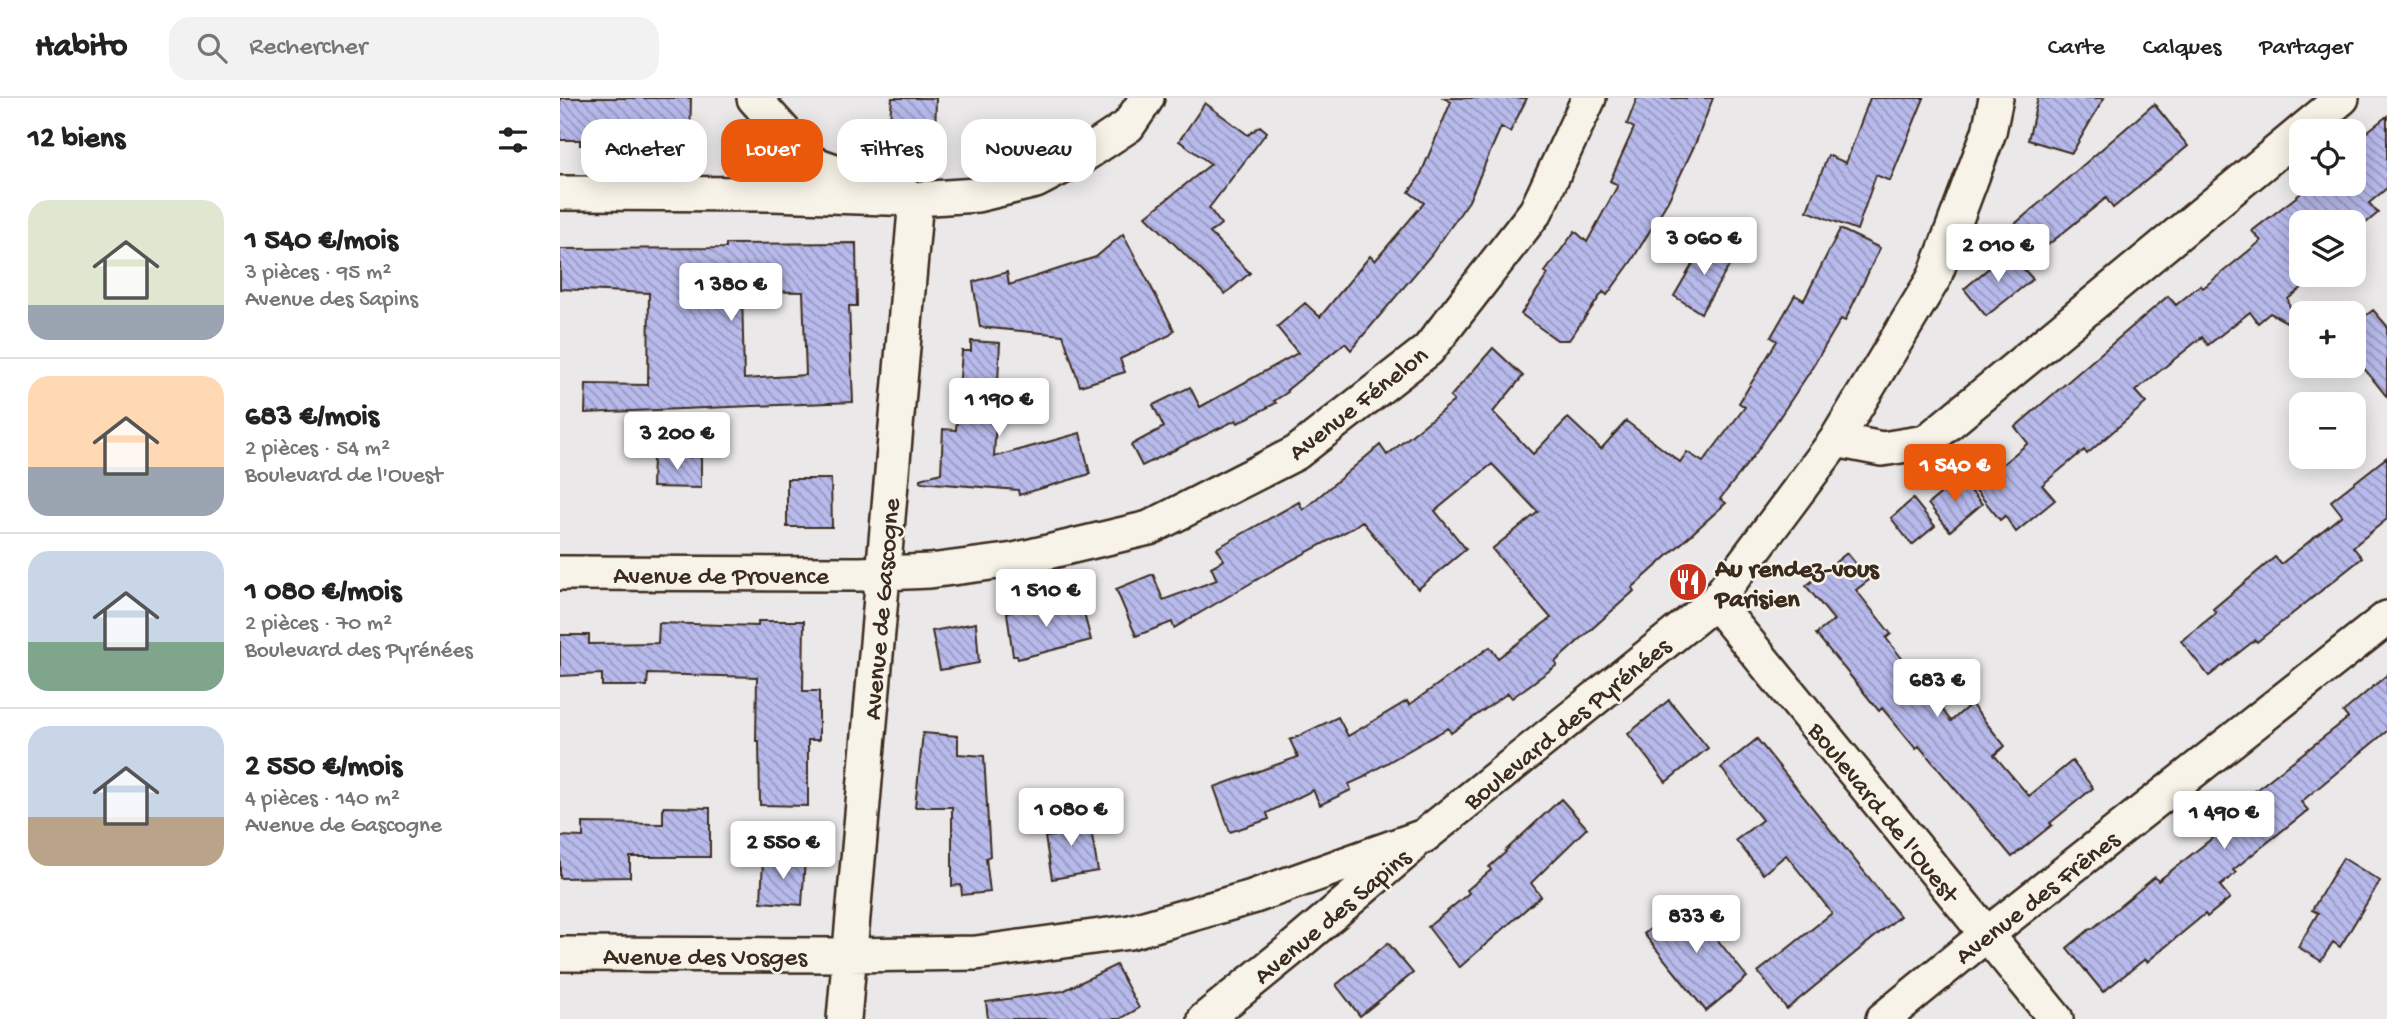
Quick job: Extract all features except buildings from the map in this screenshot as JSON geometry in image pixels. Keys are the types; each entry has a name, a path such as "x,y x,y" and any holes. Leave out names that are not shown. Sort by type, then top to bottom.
{"street":[{"path":"754,98 812,163 916,199"},
{"path":"560,194 772,194 916,199 977,195 1036,181 1078,159 1128,126 1147,98"},
{"name":"Avenue Fénelon","path":"883,574 1014,560 1149,528 1296,453 1428,350 1536,211 1589,98"},
{"name":"Boulevard des Pyrénées","path":"850,955 976,953 1130,932 1252,897 1424,836 1715,602 1836,440 1934,278 1989,132 1996,98"},
{"path":"2317,119 2342,98"},
{"path":"1836,440 1882,449 1926,442 2289,143"},
{"name":"Avenue de Gascogne","path":"844,1019 916,199"},
{"name":"Avenue de Provence","path":"560,573 883,574"},
{"name":"Boulevard de l'Ouest","path":"1715,602 2056,1019"},
{"name":"Avenue des Frênes","path":"1883,1019 2387,618"},
{"name":"Avenue des Sapins","path":"1205,1019 1289,952 1424,836"},
{"name":"Avenue des Vosges","path":"560,954 850,955"}],"place":[{"name":"Au rendez-vous Parisien","path":"1688,582"}]}
